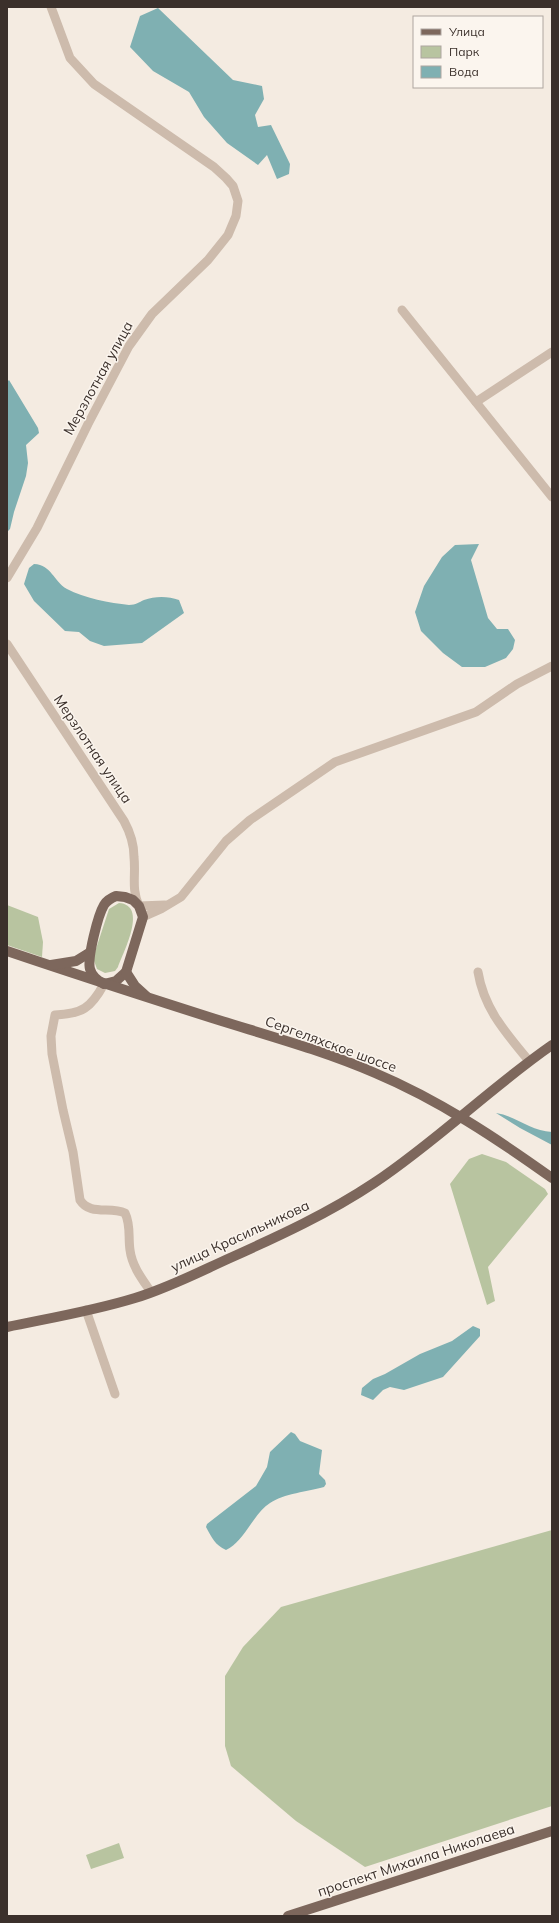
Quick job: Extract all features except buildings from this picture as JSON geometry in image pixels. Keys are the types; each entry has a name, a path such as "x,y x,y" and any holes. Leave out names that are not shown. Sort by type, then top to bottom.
{"main road":[{"path":"104,984 116,981 126,972 142,917 139,906 125,896"},
{"name":"Сергеляхское шоссе","path":"104,984 98,981 91,974 89,953 103,907 110,899 125,896"},
{"name":"Сергеляхское шоссе","path":"7,951 147,998 283,1040 374,1072 484,1130 552,1178"},
{"path":"49,966 76,961 89,953"},
{"path":"126,972 147,998"},
{"name":"улица Красильникова","path":"7,1327 112,1305 150,1292 271,1240 305,1223 374,1183 443,1133 460,1116 529,1061 552,1045"},
{"name":"проспект Михаила Николаева","path":"288,1916 552,1831"}],"street":[{"name":"Мерзлотная улица","path":"7,578 37,528 88,424 129,346 152,314 208,260 228,235 236,216 238,201 233,186 214,167 94,84 80,70 70,58 51,7"},
{"path":"402,310 552,496"},
{"path":"476,402 552,352"},
{"name":"Мерзлотная улица","path":"7,644 124,821 132,842 135,858 133,877"},
{"path":"142,917 181,897 226,841 250,820 335,762 476,712 517,684 552,666"},
{"path":"125,896 133,877"},
{"path":"133,877 134,895 139,906 168,905"},
{"path":"478,972 481,988 491,1013 529,1061"},
{"path":"104,984 98,996 88,1007 80,1012 55,1016 51,1036 52,1054 62,1110 73,1152 80,1200 84,1207 91,1210 118,1209 126,1213 129,1221 130,1251 136,1271 150,1292"},
{"path":"86,1310 115,1394"}],"green space":[{"path":"119,903 128,906 132,912 132,930 118,967 115,971 105,973 97,969 93,958 109,909"},
{"path":"7,905 38,917 43,942 42,957 7,945"},
{"path":"482,1154 506,1162 545,1189 548,1194 488,1267 495,1301 487,1305 450,1184 469,1159"},
{"path":"552,1530 552,1806 365,1867 296,1821 231,1766 225,1746 225,1676 243,1647 281,1607"},
{"path":"119,1843 124,1858 91,1869 86,1855"}],"water":[{"path":"158,8 233,80 262,86 264,99 255,115 258,127 271,125 290,164 289,174 277,179 267,155 258,165 227,143 204,117 189,92 153,71 130,47 140,16"},
{"path":"9,380 38,428 39,433 26,445 28,463 26,476 10,529 7,532 7,382"},
{"path":"479,544 471,560 488,618 497,629 508,629 515,640 513,649 506,658 485,667 462,667 443,653 421,631 415,612 424,586 442,557 455,545"},
{"path":"34,564 45,567 62,586 81,595 129,605 153,598 170,598 179,600 184,613 142,643 104,646 90,641 79,632 65,631 34,601 24,584 29,568"},
{"path":"496,1113 510,1117 537,1129 552,1132 552,1145 520,1128"},
{"path":"473,1326 480,1329 480,1336 443,1377 404,1390 390,1387 383,1390 373,1400 361,1395 362,1388 373,1379 385,1374 420,1354 452,1341"},
{"path":"291,1432 295,1434 300,1441 322,1450 319,1474 325,1480 326,1484 324,1487 289,1495 270,1503 258,1514 238,1541 226,1550 222,1548 212,1538 206,1527 207,1524 256,1486 267,1467 270,1452"}]}
